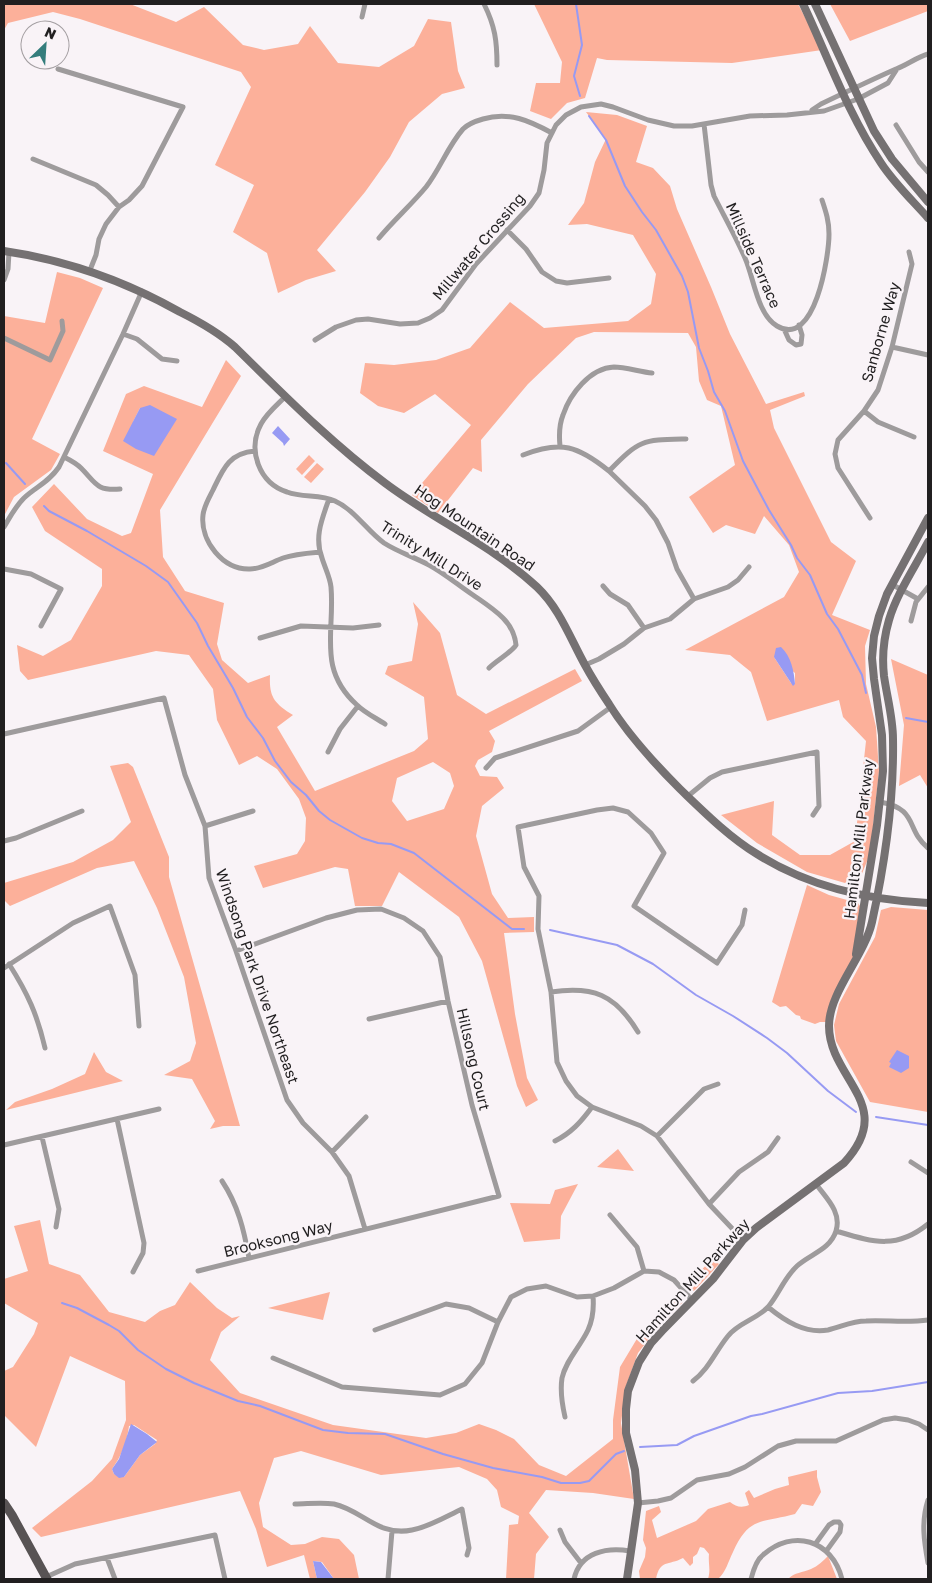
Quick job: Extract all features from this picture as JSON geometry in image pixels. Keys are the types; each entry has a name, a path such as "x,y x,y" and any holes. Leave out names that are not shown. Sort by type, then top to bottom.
{"main road":[{"path":"4,1503 47,1578"}],"street":[{"path":"362,17 366,4"},
{"path":"484,4 497,38 497,65"},
{"path":"803,4 848,103 871,147 882,165 928,218"},
{"path":"815,4 874,131 892,159 928,202"},
{"name":"Millwater Crossing","path":"811,111 821,104 882,74 928,54"},
{"name":"Millwater Crossing","path":"315,340 336,326 356,320 368,319 400,324 418,323 442,310 476,264 530,206 538,193 544,170 547,143 556,125 566,115 581,107 602,104 648,120 674,126 692,126 750,116 824,111 858,99 888,83 897,69"},
{"path":"61,70 183,107 142,186 129,200 118,207 106,224 99,239 96,255 90,270"},
{"path":"379,238 426,187 452,144 465,128 476,121 500,115 516,117 531,121 552,133"},
{"name":"Millside Terrace","path":"704,124 711,186 714,196 746,259 757,296 768,318 776,326 784,329 796,346 801,344 803,340 799,325"},
{"path":"896,125 919,162 928,172"},
{"path":"33,158 96,185 118,207"},
{"path":"784,329 794,329 803,323 812,310 821,286 827,261 828,216 822,200"},
{"path":"507,230 526,249 542,272 556,281 567,283 609,278"},
{"path":"4,280 8,270 7,251"},
{"name":"Hog Mountain Road","path":"7,251 90,270 142,291 221,335 235,346 347,453 386,484 516,569 551,602 564,622 585,665 611,707 666,775 724,830 756,854 779,867 827,887 877,898 928,903"},
{"name":"Sanborne Way","path":"870,518 838,468 836,454 838,440 864,411 878,390 892,347 912,264 909,252"},
{"path":"4,527 16,506 51,478 64,457 142,291"},
{"path":"4,338 50,360 63,331 62,321"},
{"path":"123,334 137,340 162,359 177,361"},
{"path":"892,347 928,355"},
{"path":"560,446 559,433 562,416 580,386 594,374 605,368 615,367 652,373"},
{"path":"286,396 262,422 256,438 255,451 244,452 238,455 231,460 222,472 205,507 203,516 204,531 208,541 220,557 228,563 250,569 270,564 283,558 320,552"},
{"path":"864,411 878,422 914,437"},
{"path":"609,471 634,446 647,441 686,439"},
{"path":"523,455 536,450 560,446 578,450 593,458 609,471 645,506 656,520 668,543 677,569 694,599"},
{"name":"Trinity Mill Drive","path":"255,451 259,468 280,490 300,496 323,497 347,508 375,536 386,544 438,570 504,619 510,627 516,644 514,649 502,656 489,668"},
{"path":"64,457 80,466 94,483 106,490 120,489"},
{"path":"329,499 319,528 320,552 331,585 331,661 335,674 345,691 358,706 385,724"},
{"name":"Hamilton Mill Parkway","path":"853,965 866,896 883,771 882,735 872,658 874,636 879,616 892,585 928,518"},
{"name":"Hamilton Mill Parkway","path":"627,1579 638,1503 635,1470 626,1432 626,1409 628,1391 639,1362 651,1343 713,1279 743,1240 764,1222 844,1163 853,1154 863,1133 863,1107 853,1084 835,1052 829,1028 832,1008 869,935 877,898 894,772 893,734 884,674 884,648 889,619 902,590 928,542"},
{"path":"585,665 624,644 644,628 670,619 694,599 728,587 738,580 749,567"},
{"path":"4,569 31,574 61,590 41,626"},
{"path":"892,585 918,599"},
{"path":"603,586 610,594 628,605 644,628"},
{"path":"911,621 912,611 918,599 928,587"},
{"path":"260,638 301,626 353,628 379,625"},
{"name":"Windsong Park Drive Northeast","path":"4,734 164,698 186,775 205,826 209,878 287,1100 302,1123 332,1152 349,1176 365,1229"},
{"path":"328,752 340,728 358,706"},
{"path":"486,768 495,758 578,731 611,707"},
{"path":"688,796 710,778 722,772 817,752 819,806 813,816"},
{"path":"880,802 900,808 928,848"},
{"path":"743,1240 709,1204 657,1136 641,1126 592,1107 577,1096 566,1081 557,1062 550,992 538,928 539,896 524,867 518,827 597,810 613,808 628,812 652,833 664,853 634,906 717,963 742,925 745,910"},
{"path":"4,841 16,838 82,811"},
{"path":"205,826 253,811"},
{"path":"4,968 72,923 110,906 135,975 140,1026"},
{"name":"Hillsong Court","path":"236,951 326,918 357,910 381,909 404,918 423,931 440,957 448,1001 478,1129 499,1196"},
{"path":"9,964 32,1003 45,1048"},
{"path":"550,992 582,989 600,994 617,1004 628,1015 638,1032"},
{"path":"369,1019 448,1001"},
{"path":"657,1136 704,1089 718,1084"},
{"path":"555,1141 566,1136 581,1122 592,1107"},
{"path":"4,1145 159,1109"},
{"path":"332,1152 366,1117"},
{"path":"117,1120 144,1243 143,1253 133,1272"},
{"path":"42,1137 59,1209 56,1227"},
{"path":"709,1204 739,1172 768,1152 778,1138"},
{"path":"911,1162 928,1173"},
{"path":"222,1181 237,1209 249,1258"},
{"path":"692,1381 704,1373 718,1349 730,1334 768,1308 787,1276 798,1265 829,1245 836,1231 837,1217 832,1206 816,1184"},
{"name":"Brooksong Way","path":"198,1271 499,1196"},
{"path":"610,1215 637,1247 644,1271"},
{"path":"836,1231 864,1240 893,1242 907,1238 928,1224"},
{"path":"273,1358 342,1387 440,1395 465,1384 482,1363 498,1322 511,1297 527,1289 546,1286 576,1297 593,1296 614,1288 644,1271 659,1272 674,1280 692,1300"},
{"path":"564,1417 562,1379 569,1361 588,1331 593,1314 593,1296"},
{"path":"375,1330 446,1304 469,1308 498,1322"},
{"path":"768,1308 795,1326 810,1330 826,1330 862,1321 916,1322 928,1320"},
{"path":"638,1503 658,1502 671,1498 696,1480 729,1474 745,1467 778,1446 796,1441 836,1441 883,1420 895,1418 908,1420 928,1430"},
{"path":"928,1500 923,1520 928,1563"},
{"path":"295,1504 334,1504 377,1526 392,1531 412,1530 433,1523 462,1509 470,1548 467,1555"},
{"path":"816,1544 829,1525 839,1522 841,1525 840,1532 827,1550"},
{"path":"560,1530 565,1542 581,1563"},
{"path":"388,1579 392,1531"},
{"path":"47,1578 76,1564 215,1535 225,1579"},
{"path":"751,1579 762,1555 778,1545 797,1540 816,1544 827,1550 842,1579"},
{"path":"574,1579 581,1563 601,1551 615,1548 630,1551"},
{"path":"107,1558 115,1579"}],"shaded area":[{"path":"4,4 130,4 176,22 204,7 243,45 264,50 298,44 310,26 338,63 379,67 414,46 428,19 451,22 458,71 465,88 442,94 409,122 390,157 365,192 317,250 336,271 306,280 278,293 267,253 233,232 254,185 215,165 251,87 241,72 80,19 53,12 8,23 4,30"},
{"path":"534,4 798,4 822,50 732,63 607,60 597,58 585,98 567,103 551,119 530,111 536,83 560,83 562,62"},
{"path":"830,4 928,4 928,11 850,41"},
{"path":"586,112 617,115 647,126 636,162 653,168 670,186 677,209 730,334 766,404 804,392 805,396 770,410 774,428 831,542 856,561 832,615 870,630 865,646 866,684 876,727 879,771 870,854 861,876 845,883 807,872 757,843 721,815 774,801 772,835 800,855 830,855 855,841 866,741 843,717 839,700 767,721 751,672 730,655 685,650 784,597 799,572 789,545 764,516 755,534 726,525 713,533 689,497 735,465 721,406 707,400 699,381 696,347 688,333 594,332 576,338 528,384 481,440 482,472 473,468 438,513 412,495 471,425 435,394 404,413 378,406 360,393 365,363 394,365 436,360 470,348 510,302 544,328 628,321 651,304 656,274 633,235 587,224 568,225 584,203 595,162 606,139","holes":["774,657 795,673 795,684 791,683"]},
{"path":"57,272 80,278 103,288 32,439 60,454 51,470 14,497 4,516 4,316 45,323"},
{"path":"226,360 241,376 160,510 163,557 185,591 224,603 217,644 222,660 248,683 270,675 270,689 274,699 281,707 293,715 277,727 315,791 414,751 428,739 424,697 385,674 388,666 412,661 418,624 413,602 440,633 457,695 486,714 575,669 582,681 489,731 495,741 492,752 478,760 475,766 480,776 497,777 504,788 482,806 476,836 492,894 508,918 534,917 534,932 504,933 515,1014 527,1078 538,1100 526,1107 517,1086 482,961 459,917 399,872 382,906 355,906 348,869 335,867 263,888 254,866 297,854 305,841 306,818 299,799 277,769 257,756 239,765 217,720 213,689 189,655 156,651 28,680 20,671 17,645 43,656 71,640 102,586 102,569 45,531 32,507 54,484 87,519 122,536 131,533 153,474 103,451 126,394 144,386 202,407","holes":["140,408 154,456 133,422","433,762 450,773 454,786 444,809 407,821 392,801 397,778"]},
{"path":"309,455 315,461 302,475 296,469"},
{"path":"317,463 324,469 311,483 304,477"},
{"path":"891,659 928,675 928,788 920,775 899,786 904,725"},
{"path":"128,763 133,767 169,857 169,877 240,1126 223,1126 210,1129 215,1121 192,1079 164,1075 190,1061 196,1043 184,977 157,908 134,861 97,868 10,906 4,900 4,883 73,862 113,840 131,822 110,766"},
{"path":"807,885 829,895 858,903 862,909 856,950 826,1022 815,1024 801,1019 800,1016 796,1015 786,1006 780,1007 772,1002"},
{"path":"891,907 928,910 928,1112 870,1102 836,1041 834,1025 839,1004 875,937 881,910"},
{"path":"94,1052 106,1072 123,1081 6,1110 15,1102 52,1089 85,1074"},
{"path":"618,1149 634,1171 597,1167"},
{"path":"578,1184 561,1216 560,1239 524,1242 510,1203 550,1204 555,1190"},
{"path":"40,1220 49,1264 80,1275 109,1312 145,1322 160,1311 175,1305 190,1282 217,1308 232,1318 240,1316 221,1332 210,1360 240,1393 333,1425 426,1438 456,1433 479,1424 514,1439 539,1465 566,1476 613,1439 613,1420 620,1367 638,1337 679,1296 683,1302 655,1331 638,1353 626,1386 621,1423 634,1499 593,1493 546,1490 529,1513 549,1537 536,1554 534,1579 506,1579 509,1525 518,1524 519,1516 501,1507 497,1490 487,1479 459,1467 381,1475 301,1451 274,1458 259,1503 263,1527 291,1545 305,1544 322,1537 339,1539 354,1555 359,1579 334,1579 322,1562 313,1561 317,1579 310,1579 304,1555 267,1567 256,1529 240,1491 41,1537 32,1528 92,1481 112,1459 126,1420 125,1381 70,1356 36,1447 4,1415 4,1371 13,1367 34,1334 38,1323 4,1303 4,1279 28,1271 14,1226","holes":["134,1425 157,1440 155,1444 140,1455 124,1477 114,1474 112,1469 123,1449 129,1426"]},
{"path":"712,1259 719,1264 695,1290 693,1291 686,1286"},
{"path":"330,1292 323,1320 268,1308"},
{"path":"817,1470 821,1492 813,1506 802,1504 795,1514 765,1520 751,1527 739,1540 725,1570 718,1579 708,1579 709,1554 704,1548 700,1547 697,1554 693,1557 693,1563 690,1566 683,1558 662,1566 656,1579 640,1579 639,1571 645,1557 646,1548 643,1540 646,1511 659,1506 661,1512 652,1520 657,1538 696,1521 708,1509 730,1502 739,1506 749,1505 745,1493 749,1490 754,1498 789,1485 788,1477"},
{"path":"828,1556 837,1579 788,1579 814,1568"}],"water":[{"path":"150,405 177,419 154,456 136,449 123,441 140,408"},
{"path":"278,426 290,439 284,446 272,433"},
{"path":"781,647 791,664 795,684 793,686 774,657 776,648"},
{"path":"897,1050 909,1056 909,1068 901,1073 889,1067 891,1063 889,1062"},
{"path":"131,1424 157,1442 140,1455 124,1477 119,1478 112,1469 119,1459"},
{"path":"313,1561 321,1562 334,1579 317,1579"}],"waterway":[{"path":"576,4 582,45 574,76 580,96"},
{"path":"589,116 606,140 625,186 656,230 682,276 688,292 699,348 714,392 725,411 743,461 797,558 810,575 827,614 838,629 862,675 866,693"},
{"path":"6,463 25,484"},
{"path":"44,506 49,511 146,566 168,582 197,623 247,717 263,738 275,761 291,782 306,795 319,811 330,820 362,838 378,843 391,844 414,853 512,929 524,929"},
{"path":"906,718 928,722"},
{"path":"550,930 617,945 653,964 696,995 767,1038 787,1053 828,1091 856,1112"},
{"path":"876,1117 928,1125"},
{"path":"62,1303 77,1308 119,1331 138,1350 166,1369 194,1383 238,1401 260,1406 323,1430 385,1434 443,1454 493,1468 542,1477 561,1483 589,1481 616,1454 624,1451"},
{"path":"640,1447 677,1445 694,1436 751,1416 838,1393 872,1391 928,1382"}]}
